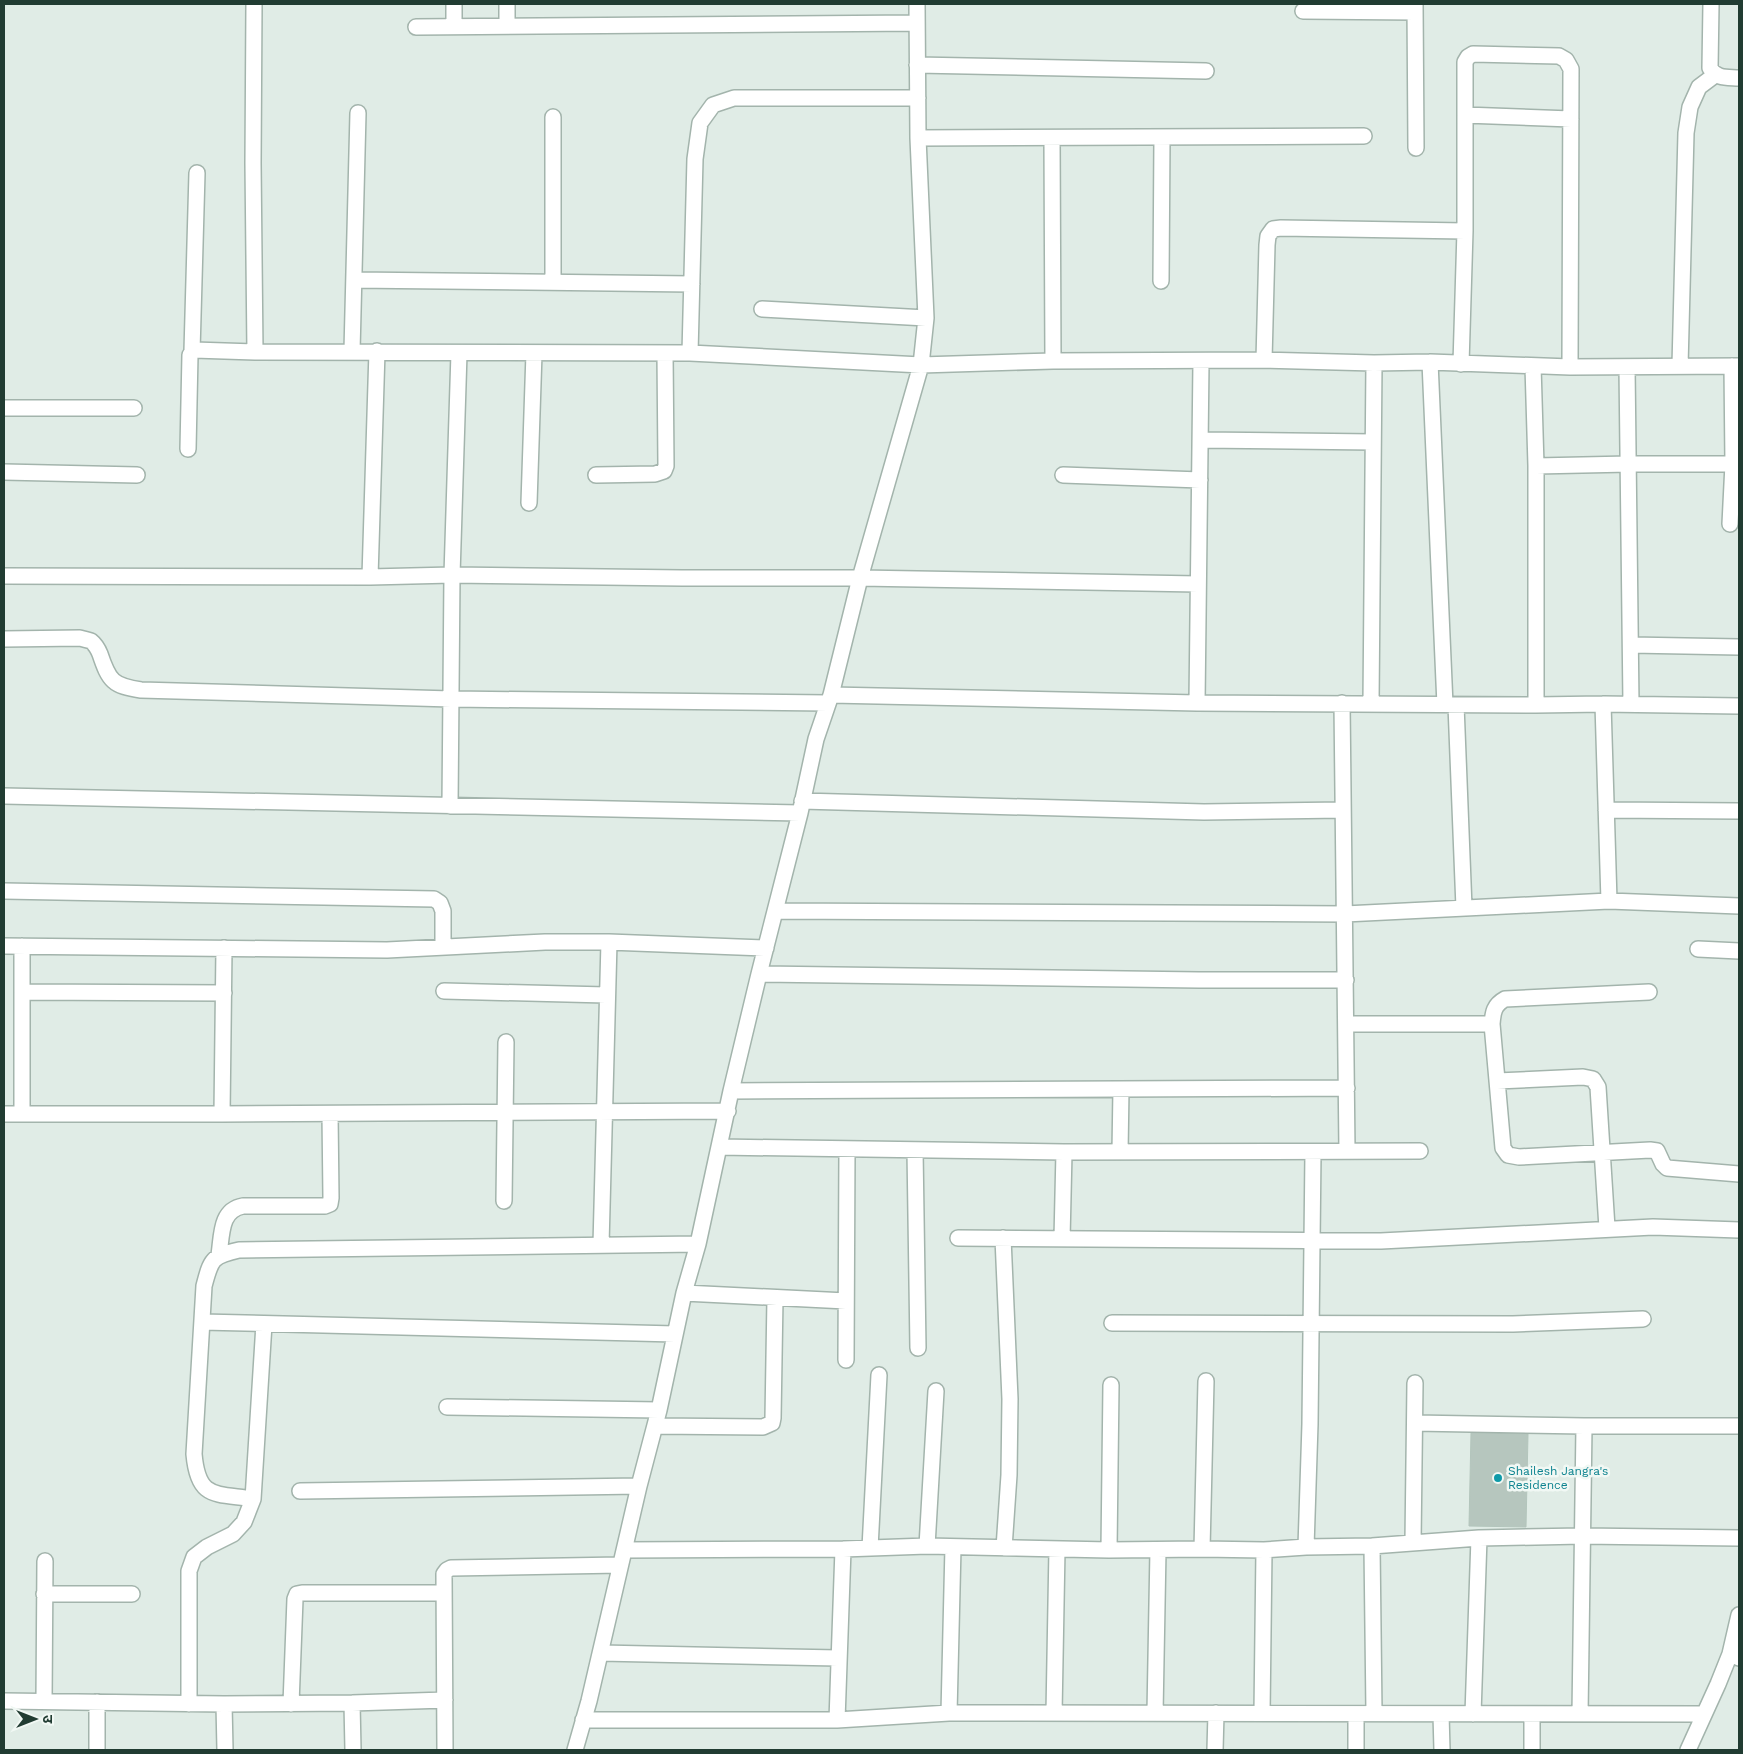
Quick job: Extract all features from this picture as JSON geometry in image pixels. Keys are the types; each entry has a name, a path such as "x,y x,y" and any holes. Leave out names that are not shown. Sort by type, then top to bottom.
{"street":[{"path":"254,4 253,163 256,352"},
{"path":"454,4 454,27"},
{"path":"507,4 507,26"},
{"path":"575,1750 625,1550 638,1486 659,1410 731,1091 816,739 829,699 860,578 921,365 926,318 918,138 917,4"},
{"path":"1710,4 1710,68 1715,75 1739,78"},
{"path":"1303,11 1415,8 1416,148"},
{"path":"416,27 917,23"},
{"path":"1461,364 1466,231 1466,62 1468,57 1473,54 1559,56 1566,60 1571,70 1570,367"},
{"path":"917,65 1206,71"},
{"path":"1680,366 1686,133 1690,107 1698,87 1715,75"},
{"path":"690,353 695,159 700,124 713,106 734,98 918,98"},
{"path":"352,351 358,113"},
{"path":"1466,115 1571,119"},
{"path":"553,117 553,282"},
{"path":"918,138 1364,136"},
{"path":"1052,138 1053,361"},
{"path":"1161,281 1162,138"},
{"path":"188,449 197,174"},
{"path":"1264,360 1267,245 1268,236 1273,230 1281,228 1466,231"},
{"path":"354,280 692,284"},
{"path":"762,309 926,318"},
{"path":"192,351 690,353 921,365 1053,361 1201,362 1264,360 1374,363 1430,362 1570,367 1736,366 1736,464 1730,524"},
{"path":"370,577 377,351"},
{"path":"450,806 452,575 459,353"},
{"path":"529,503 534,353"},
{"path":"596,476 664,472 666,466 665,353"},
{"path":"1197,703 1201,362"},
{"path":"1430,362 1464,908"},
{"path":"1371,704 1374,363"},
{"path":"1533,366 1536,466 1536,705"},
{"path":"1628,367 1630,704"},
{"path":"4,408 134,408"},
{"path":"1200,440 1372,442"},
{"path":"1536,466 1736,464"},
{"path":"4,472 137,475"},
{"path":"1063,475 1200,480"},
{"path":"4,576 370,577 452,575 860,578 1198,584"},
{"path":"4,639 80,638 91,641 98,648 106,672 113,681 125,688 141,690 450,699 829,699 1739,706"},
{"path":"1631,644 1739,647"},
{"path":"1342,703 1347,1151"},
{"path":"1603,704 1609,901"},
{"path":"4,796 450,806 801,807 1204,812 1343,810"},
{"path":"1606,810 1739,811"},
{"path":"4,890 434,899 440,903 443,910 443,947"},
{"path":"775,911 1345,914 1609,901 1739,906"},
{"path":"4,946 387,950 545,942 609,942 766,948"},
{"path":"601,1245 606,995 609,942"},
{"path":"22,946 22,1114"},
{"path":"222,1114 224,948"},
{"path":"1698,949 1739,951"},
{"path":"759,974 1199,980 1346,980"},
{"path":"444,991 606,995"},
{"path":"22,992 224,993"},
{"path":"1649,992 1505,999 1498,1002 1493,1010 1492,1024 1503,1148 1508,1155 1519,1158 1650,1150 1657,1151 1663,1164 1668,1168 1739,1174"},
{"path":"1346,1024 1492,1024"},
{"path":"504,1201 506,1042"},
{"path":"1497,1081 1583,1077 1593,1079 1598,1087 1607,1228"},
{"path":"731,1091 1347,1088"},
{"path":"1120,1152 1121,1090"},
{"path":"4,1114 728,1111"},
{"path":"253,1499 208,1491 200,1483 196,1472 194,1454 204,1286 210,1265 219,1255 224,1223 229,1212 235,1207 325,1206 330,1204 330,1114"},
{"path":"719,1147 1064,1152 1420,1151"},
{"path":"846,1360 847,1149"},
{"path":"915,1150 918,1348"},
{"path":"1062,1239 1064,1152"},
{"path":"1306,1547 1310,1424 1313,1152"},
{"path":"958,1238 1381,1241 1607,1228 1654,1227 1739,1230"},
{"path":"1004,1238 1010,1399 1009,1475 1004,1548"},
{"path":"219,1255 239,1250 698,1244"},
{"path":"684,1293 846,1302"},
{"path":"655,1426 763,1427 772,1423 775,1298"},
{"path":"1112,1323 1513,1324 1643,1320"},
{"path":"202,1322 675,1334"},
{"path":"189,1704 190,1571 194,1557 206,1547 232,1534 244,1522 253,1499 264,1324"},
{"path":"870,1548 879,1375"},
{"path":"1202,1549 1206,1381"},
{"path":"1413,1542 1415,1383"},
{"path":"1109,1550 1111,1385"},
{"path":"927,1546 936,1391"},
{"path":"447,1407 659,1410"},
{"path":"1415,1423 1739,1426"},
{"path":"1580,1714 1584,1426"},
{"path":"300,1490 638,1486"},
{"path":"625,1550 843,1549 927,1546 1109,1550 1264,1550 1372,1546 1479,1538 1582,1536 1739,1538"},
{"path":"1473,1714 1479,1538"},
{"path":"1372,1546 1374,1713"},
{"path":"949,1713 953,1548"},
{"path":"837,1720 843,1549"},
{"path":"1054,1713 1057,1549"},
{"path":"1154,1713 1158,1550"},
{"path":"1262,1713 1264,1550"},
{"path":"44,1701 45,1560"},
{"path":"445,1750 444,1574 447,1570 450,1568 620,1565"},
{"path":"291,1704 295,1599 297,1594 302,1592 444,1593"},
{"path":"44,1594 132,1594"},
{"path":"1688,1750 1704,1714 1735,1656 1739,1615"},
{"path":"600,1653 838,1658"},
{"path":"4,1701 352,1704 445,1700"},
{"path":"97,1702 97,1750"},
{"path":"224,1704 224,1750"},
{"path":"352,1704 353,1750"},
{"path":"583,1720 837,1720 949,1713 1704,1714"},
{"path":"1215,1750 1216,1713"},
{"path":"1356,1714 1356,1750"},
{"path":"1441,1714 1442,1750"},
{"path":"1532,1714 1532,1750"}],"building":[{"name":"Shailesh Jangra's Residence","path":"1471,1433 1528,1434 1526,1527 1469,1526"}],"place":[{"name":"Shailesh Jangra's Residence","path":"1498,1478"}]}
